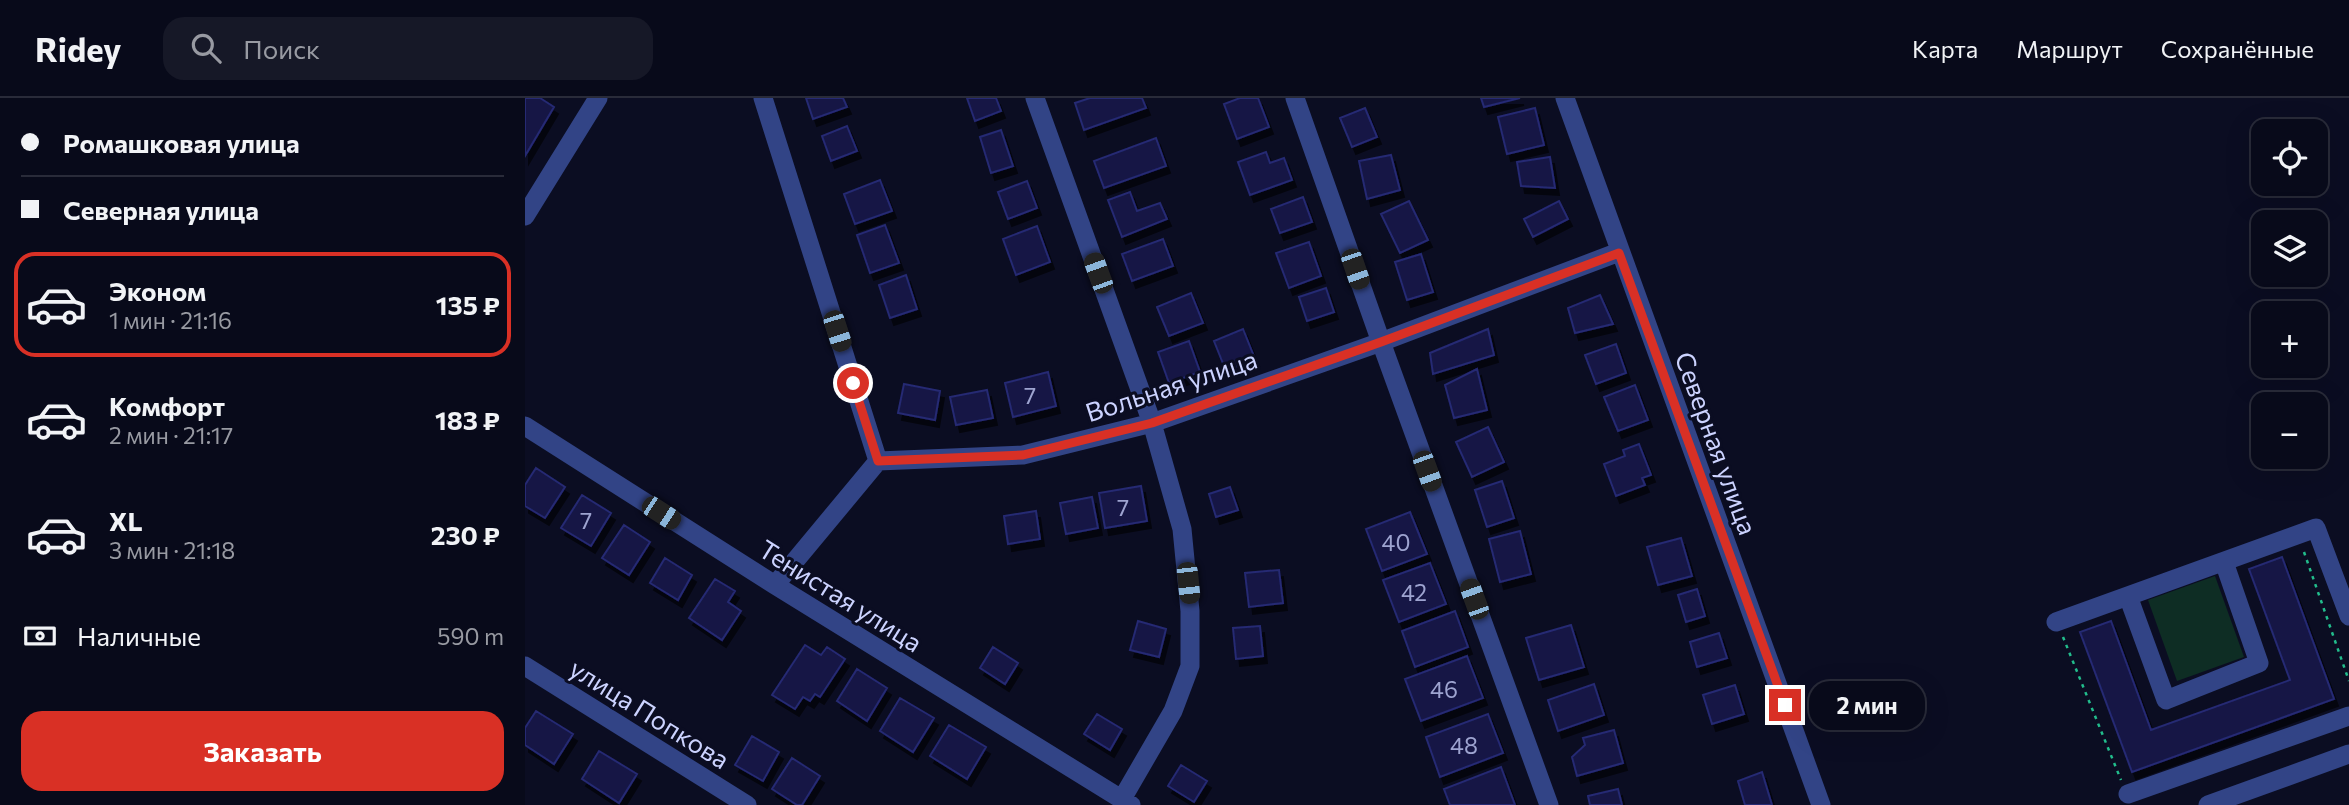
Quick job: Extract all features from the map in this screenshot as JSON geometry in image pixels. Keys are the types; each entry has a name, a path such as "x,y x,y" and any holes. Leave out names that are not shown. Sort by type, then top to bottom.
{"street":[{"path":"525,216 598,98"},
{"path":"763,98 878,461 775,585"},
{"path":"1035,98 1152,423 1182,528 1190,611 1190,666 1173,712 1126,802"},
{"path":"1295,98 1549,805"},
{"name":"Северная улица","path":"1565,98 1821,805"},
{"name":"Вольная улица","path":"878,461 1023,455 1152,423 1381,342 1619,253"},
{"name":"Тенистая улица","path":"525,426 775,585 1126,802"},
{"path":"2056,622 2316,528 2349,616"},
{"path":"2128,596 2166,700 2259,663 2224,562"},
{"name":"улица Попкова","path":"525,666 747,805"},
{"path":"2127,794 2349,716"},
{"path":"2208,805 2349,754"}],"green space":[{"path":"2215,576 2244,657 2177,681 2148,600"}],"building":[{"path":"525,98 540,98 554,107 525,156"},
{"path":"806,98 843,98 847,107 813,119"},
{"path":"967,98 996,98 1001,111 975,121"},
{"path":"1090,98 1142,98 1146,108 1084,130 1075,103"},
{"path":"1240,98 1258,98 1269,127 1237,139 1224,104"},
{"path":"1481,98 1520,98 1484,107"},
{"path":"1365,108 1377,137 1352,147 1340,118"},
{"path":"1535,108 1544,145 1507,154 1498,117"},
{"path":"847,126 857,151 831,161 822,136"},
{"path":"1001,130 1013,166 991,173 980,137"},
{"path":"1156,138 1166,166 1104,188 1094,161"},
{"path":"1266,152 1270,163 1284,158 1292,180 1250,195 1238,162"},
{"path":"1391,155 1400,190 1367,199 1359,161"},
{"path":"1550,157 1555,188 1521,186 1517,162"},
{"path":"880,180 892,211 855,224 844,194"},
{"path":"1027,181 1037,208 1008,219 998,192"},
{"path":"1130,192 1137,211 1160,203 1167,219 1122,237 1108,200"},
{"path":"1303,197 1312,222 1280,233 1271,209"},
{"path":"1409,201 1428,240 1400,253 1381,214"},
{"path":"1559,201 1568,219 1533,237 1524,219"},
{"path":"885,225 899,263 870,273 857,235"},
{"path":"1037,226 1050,262 1016,275 1003,239"},
{"path":"1163,239 1173,266 1132,281 1122,254"},
{"path":"1309,242 1321,276 1289,288 1276,253"},
{"path":"1421,254 1433,292 1407,300 1395,262"},
{"path":"906,275 917,309 890,318 879,285"},
{"path":"1326,288 1334,312 1307,321 1299,297"},
{"path":"1191,293 1203,323 1169,336 1157,307"},
{"path":"1600,295 1613,324 1575,333 1568,308"},
{"path":"1243,329 1255,359 1226,371 1214,341"},
{"path":"1488,329 1494,355 1433,374 1430,353"},
{"path":"1189,341 1200,372 1169,383 1158,352"},
{"path":"1616,344 1626,373 1596,384 1585,355"},
{"path":"1477,369 1487,410 1454,418 1445,385"},
{"path":"1048,372 1056,406 1013,417 1005,383"},
{"path":"904,384 940,391 935,420 898,413"},
{"path":"1635,385 1648,420 1618,431 1604,397"},
{"path":"987,390 993,418 956,425 950,397"},
{"path":"1488,427 1504,462 1472,477 1456,442"},
{"path":"1639,444 1651,475 1642,478 1645,485 1616,496 1604,464 1625,456 1623,450"},
{"path":"536,468 565,487 545,518 525,506 525,485"},
{"path":"1502,481 1514,518 1487,527 1475,490"},
{"path":"1141,486 1147,521 1105,528 1099,493"},
{"path":"1230,487 1238,510 1216,517 1209,494"},
{"path":"582,495 611,513 591,546 561,528"},
{"path":"1092,497 1098,528 1066,534 1060,503"},
{"path":"1036,511 1040,539 1008,544 1004,516"},
{"path":"1410,512 1427,554 1382,571 1366,529"},
{"path":"624,525 650,542 629,575 602,558"},
{"path":"1520,531 1531,574 1500,582 1489,539"},
{"path":"1681,538 1692,576 1658,585 1647,547"},
{"path":"2282,557 2334,699 2132,772 2080,632 2111,621 2151,730 2290,680 2249,569"},
{"path":"665,558 692,575 678,600 650,583"},
{"path":"1430,563 1446,604 1399,622 1383,580"},
{"path":"1279,570 1283,603 1249,607 1245,573"},
{"path":"715,579 735,591 728,602 741,611 722,640 689,618"},
{"path":"1697,589 1705,616 1686,622 1678,595"},
{"path":"1455,611 1468,647 1415,667 1402,631"},
{"path":"1138,621 1166,629 1159,657 1130,650"},
{"path":"1571,625 1584,667 1539,680 1526,638"},
{"path":"1260,626 1263,656 1236,659 1233,628"},
{"path":"1719,633 1727,658 1697,667 1690,642"},
{"path":"805,645 821,655 827,647 845,659 820,697 815,694 810,701 803,697 795,709 772,695"},
{"path":"993,647 1018,663 1005,684 980,668"},
{"path":"1467,656 1483,698 1421,721 1405,679"},
{"path":"857,669 887,688 867,721 837,701"},
{"path":"1594,684 1604,715 1558,731 1548,700"},
{"path":"1735,685 1744,714 1712,724 1703,695"},
{"path":"900,698 934,718 913,752 880,731"},
{"path":"536,711 573,734 554,764 525,745 525,728"},
{"path":"1097,714 1122,729 1110,750 1084,734"},
{"path":"1488,714 1503,753 1440,777 1426,737"},
{"path":"949,725 986,747 967,779 930,756"},
{"path":"1614,730 1623,763 1577,776 1572,757 1585,745 1583,738"},
{"path":"752,736 779,752 763,781 735,765"},
{"path":"599,751 637,774 619,803 582,779"},
{"path":"792,758 820,776 802,805 797,805 772,789"},
{"path":"1181,765 1207,781 1194,802 1168,786"},
{"path":"1501,767 1515,805 1450,805 1444,789"},
{"path":"1762,772 1772,805 1745,805 1738,781"},
{"path":"1618,789 1622,805 1590,805 1588,796"}],"route":[{"path":"853,383 878,461 1023,455 1152,423 1381,342 1619,253 1785,705"}]}
